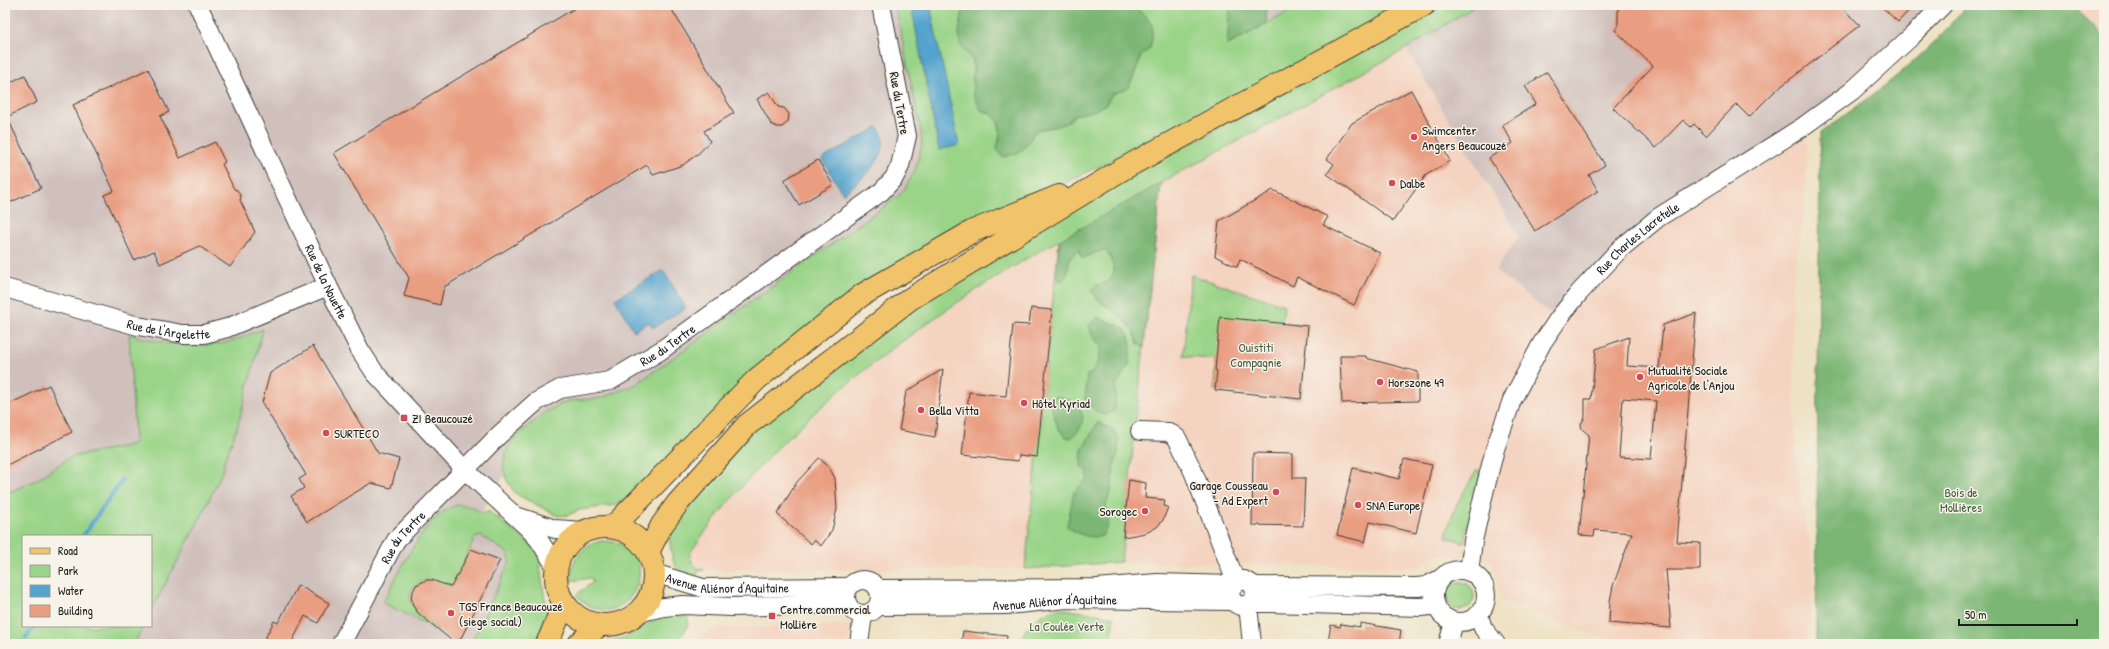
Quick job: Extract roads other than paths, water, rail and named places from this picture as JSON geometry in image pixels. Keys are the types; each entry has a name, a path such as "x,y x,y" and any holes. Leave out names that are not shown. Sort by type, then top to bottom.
{"main road":[{"path":"648,552 662,525 677,504 747,425 910,299 1121,170 1424,5"},
{"path":"613,527 729,405 757,379 862,295 973,231 1121,170"},
{"path":"598,527 613,527 633,535 648,552 654,573 650,595 637,613 619,623 599,625 579,618 564,604 557,589 556,567 564,548 574,537 598,527"},
{"path":"547,644 564,604"},
{"path":"579,644 599,625"}],"street":[{"name":"Rue de la Nouette","path":"198,5 328,286 360,350 375,373 465,470 516,516 539,540 556,567"},
{"name":"Rue du Tertre","path":"341,644 396,540 499,435 536,402 560,389 610,381 640,364 881,192 889,184 904,156 907,131 881,5"},
{"name":"Rue Charles Lacretelle","path":"1469,572 1472,540 1495,449 1512,400 1542,343 1559,318 1579,293 1620,250 1659,217 1801,128 1852,91 1912,36 1943,5"},
{"name":"Rue de l'Argelette","path":"5,288 138,326 182,334 204,334 227,328 328,286"},
{"path":"1140,431 1169,432 1177,438 1242,594 1249,643"},
{"name":"Rue de la Nouette","path":"516,516 555,529 583,532"},
{"path":"1205,584 1220,568 1223,550"},
{"name":"Avenue Aliénor d'Aquitaine","path":"637,613 664,607 683,606 732,607 837,604 1007,605 1067,599 1417,587 1426,586 1454,571 1469,572"},
{"path":"1440,579 1435,589 1436,605 1443,616 1454,622 1466,622 1479,616 1486,603 1486,588 1480,578 1469,572"},
{"name":"Avenue Aliénor d'Aquitaine","path":"654,573 703,588 849,587 858,580 864,580 872,582 867,604"},
{"name":"Avenue Aliénor d'Aquitaine","path":"867,604 1157,583 1205,584 1242,594 1422,607 1436,605"},
{"path":"849,587 846,597 867,604 859,644"},
{"path":"1479,616 1484,628 1496,644"},
{"path":"1448,644 1454,622"}],"water":[{"path":"911,5 930,5 959,145 939,150"},
{"path":"878,127 883,137 883,146 880,156 867,174 843,194 822,159"},
{"path":"663,270 686,308 653,328 649,322 634,331 615,299"}],"waterway":[{"path":"84,535 122,480"},
{"path":"26,638 34,627"}],"place":[{"name":"Swimcenter Angers Beaucouzé","path":"1414,137"},
{"name":"Dalbe","path":"1392,183"},
{"name":"Mutualité Sociale Agricole de l'Anjou","path":"1640,377"},
{"name":"Horszone 49","path":"1380,382"},
{"name":"Hôtel Kyriad","path":"1024,403"},
{"name":"Bella Vitta","path":"921,410"},
{"name":"ZI Beaucouzé","path":"404,418"},
{"name":"SURTECO","path":"326,433"},
{"name":"Garage Cousseau - Ad Expert","path":"1276,492"},
{"name":"SNA Europe","path":"1358,505"},
{"name":"Sorogec","path":"1145,511"},
{"name":"TGS France Beaucouzé (siege social)","path":"451,613"},
{"name":"Centre commercial Mollière","path":"772,616"}],"park label":[{"name":"Ouistiti Compagnie","path":"1256,354"},
{"name":"Bois de Mollières","path":"1961,500"},
{"name":"La Coulée Verte","path":"1067,626"}]}
